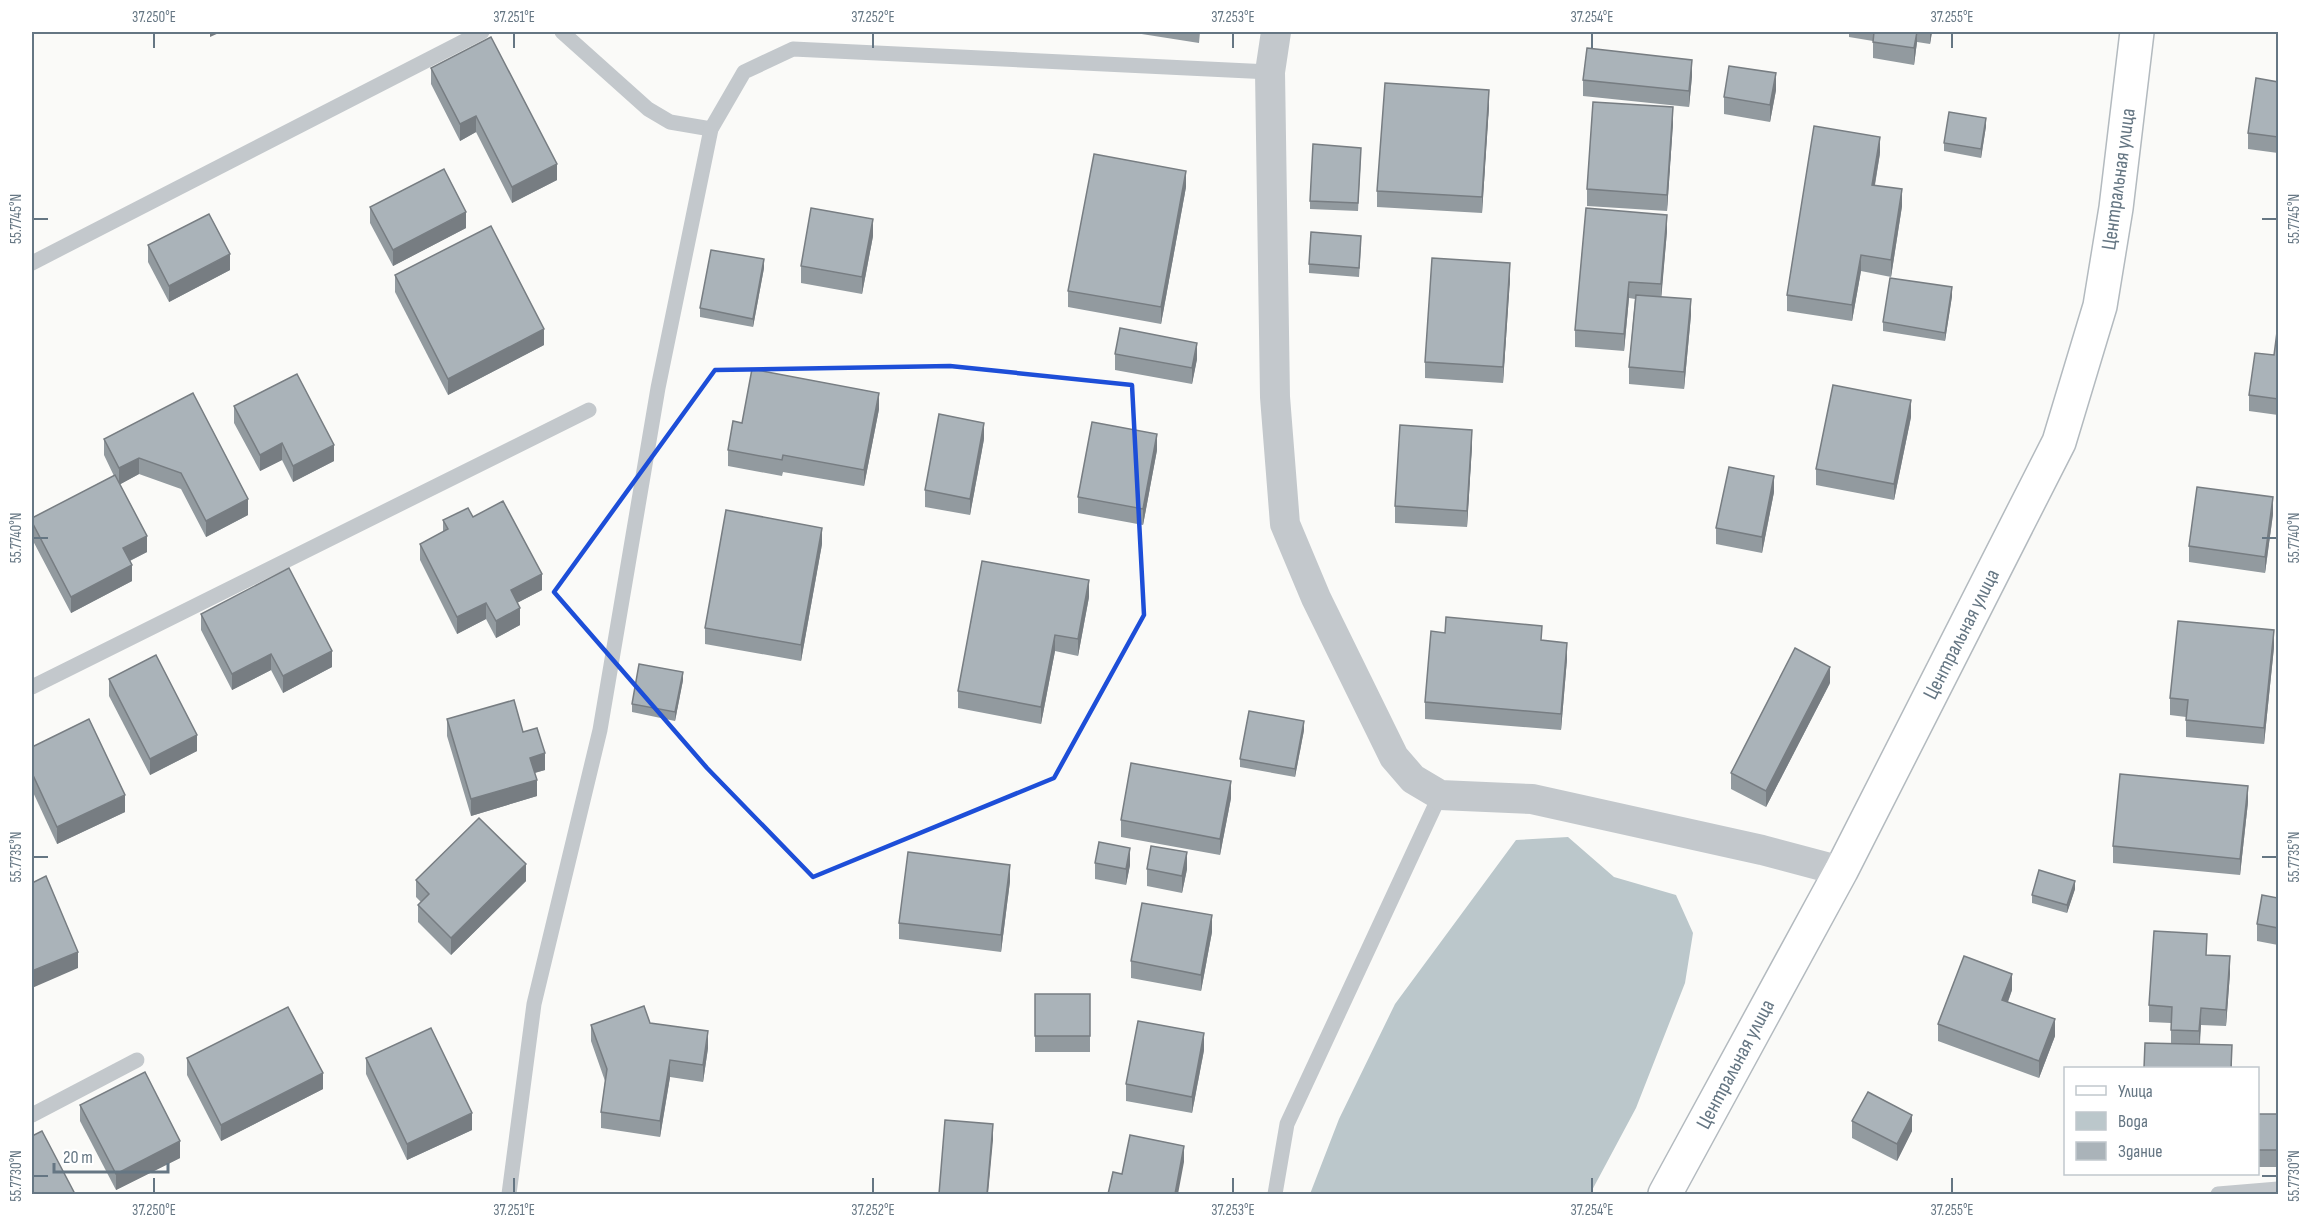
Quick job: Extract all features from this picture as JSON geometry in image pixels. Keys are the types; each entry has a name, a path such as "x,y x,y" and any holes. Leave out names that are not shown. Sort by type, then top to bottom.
{"main road":[{"name":"Центральная улица","path":"1665,1194 1840,870 2059,442 2100,306 2116,208 2137,32"}],"street":[{"path":"1276,32 1270,72 1275,397 1285,524 1316,598 1394,757 1413,779 1440,795 1532,799 1762,850 1840,870"}],"lane":[{"path":"32,263 482,32"},
{"path":"562,32 648,109 670,122 711,129"},
{"path":"509,1194 534,1004 600,729 658,388 711,129 744,72 793,49 1270,72"},
{"path":"32,687 589,410"},
{"path":"1275,1194 1287,1124 1440,795"},
{"path":"32,1115 137,1060"},
{"path":"2218,1194 2278,1189"}],"highlighted area":[{"path":"950,366 1132,385 1144,615 1054,778 813,877 707,768 554,592 715,370"}],"water":[{"path":"1568,837 1614,877 1676,895 1693,933 1685,983 1636,1108 1590,1194 1310,1194 1339,1119 1395,1004 1516,840"}],"building":[{"path":"1874,32 1917,32 1914,48 1873,42"},
{"path":"491,37 557,164 512,187 476,116 460,124 431,68"},
{"path":"1587,48 1692,60 1689,91 1583,80"},
{"path":"1729,66 1776,73 1770,105 1724,97"},
{"path":"2256,78 2278,82 2278,137 2248,133"},
{"path":"1385,83 1489,90 1482,197 1377,191"},
{"path":"1593,102 1673,107 1667,195 1587,189"},
{"path":"1949,112 1986,118 1981,149 1944,143"},
{"path":"1814,126 1880,137 1872,185 1902,189 1891,260 1861,255 1852,305 1787,295"},
{"path":"1313,144 1361,148 1358,203 1310,201"},
{"path":"1094,154 1186,171 1161,307 1068,291"},
{"path":"444,169 466,212 393,250 370,207"},
{"path":"811,208 873,219 862,277 801,266"},
{"path":"1586,208 1667,215 1661,284 1629,282 1624,334 1575,330"},
{"path":"209,214 230,254 169,286 148,245"},
{"path":"491,226 544,329 448,379 395,275"},
{"path":"1311,232 1361,236 1359,268 1309,264"},
{"path":"711,250 764,259 753,319 700,308"},
{"path":"1432,258 1510,263 1503,367 1425,362"},
{"path":"1890,278 1952,287 1945,333 1883,322"},
{"path":"1636,295 1691,299 1684,372 1629,367"},
{"path":"1120,328 1197,343 1192,368 1115,354"},
{"path":"2277,332 2278,399 2249,395 2255,353 2274,355"},
{"path":"752,369 879,393 864,470 783,455 782,460 728,450 733,421 742,423"},
{"path":"297,374 334,445 293,466 282,443 260,455 234,406"},
{"path":"1833,385 1911,400 1894,484 1816,469"},
{"path":"193,393 248,499 206,521 181,473 139,458 119,468 104,439"},
{"path":"939,414 984,423 970,499 925,490"},
{"path":"1092,422 1157,434 1143,509 1078,497"},
{"path":"1400,425 1472,430 1467,511 1395,506"},
{"path":"1729,467 1774,476 1762,537 1716,528"},
{"path":"115,475 147,536 123,548 132,565 71,597 32,518"},
{"path":"2197,487 2273,497 2265,557 2189,546"},
{"path":"503,501 542,574 511,590 520,608 496,621 486,603 457,617 420,544 448,529 443,520 468,508 473,517"},
{"path":"726,510 822,528 801,645 705,628"},
{"path":"982,561 1089,580 1078,639 1055,635 1041,707 958,691"},
{"path":"289,568 332,651 283,676 271,654 232,674 201,614"},
{"path":"1446,617 1542,626 1541,640 1567,643 1561,714 1425,702 1431,631 1445,633"},
{"path":"2178,621 2274,630 2264,728 2186,720 2188,700 2170,698"},
{"path":"1795,648 1830,667 1766,791 1731,773"},
{"path":"156,655 197,735 150,759 109,679"},
{"path":"639,664 683,672 675,712 632,704"},
{"path":"514,700 523,732 537,728 545,753 530,758 537,780 471,799 447,719"},
{"path":"1249,711 1304,721 1295,769 1240,759"},
{"path":"89,719 125,795 57,827 32,773 32,747"},
{"path":"1131,763 1231,781 1220,839 1121,820"},
{"path":"2120,774 2248,786 2240,859 2113,846"},
{"path":"479,818 526,864 451,938 418,905 429,894 416,880"},
{"path":"1099,842 1130,848 1126,869 1095,863"},
{"path":"1151,846 1187,852 1182,876 1147,869"},
{"path":"908,852 1010,865 1001,935 899,923"},
{"path":"2039,870 2075,881 2067,905 2032,895"},
{"path":"46,876 78,952 32,971 32,883"},
{"path":"2262,895 2278,898 2278,928 2257,924"},
{"path":"1142,903 1212,915 1201,975 1131,961"},
{"path":"2154,931 2207,934 2206,955 2230,956 2226,1010 2201,1008 2199,1031 2171,1030 2172,1007 2149,1005"},
{"path":"1964,956 2012,974 2002,1000 2055,1019 2039,1061 1938,1024"},
{"path":"1035,994 1090,994 1090,1036 1035,1036"},
{"path":"644,1006 650,1023 708,1031 703,1065 670,1060 660,1121 601,1112 607,1069 591,1025"},
{"path":"288,1007 323,1073 221,1125 187,1058"},
{"path":"1138,1021 1204,1033 1192,1097 1126,1084"},
{"path":"431,1028 472,1113 407,1144 366,1058"},
{"path":"2145,1043 2232,1045 2231,1067 2144,1067"},
{"path":"145,1072 180,1141 116,1174 80,1105"},
{"path":"1868,1092 1912,1115 1897,1144 1852,1121"},
{"path":"2259,1114 2278,1114 2278,1150 2259,1150"},
{"path":"945,1120 993,1124 987,1194 939,1194"},
{"path":"42,1131 75,1194 32,1194 32,1136"},
{"path":"1130,1135 1184,1146 1175,1194 1108,1194 1113,1172 1122,1174"}]}
